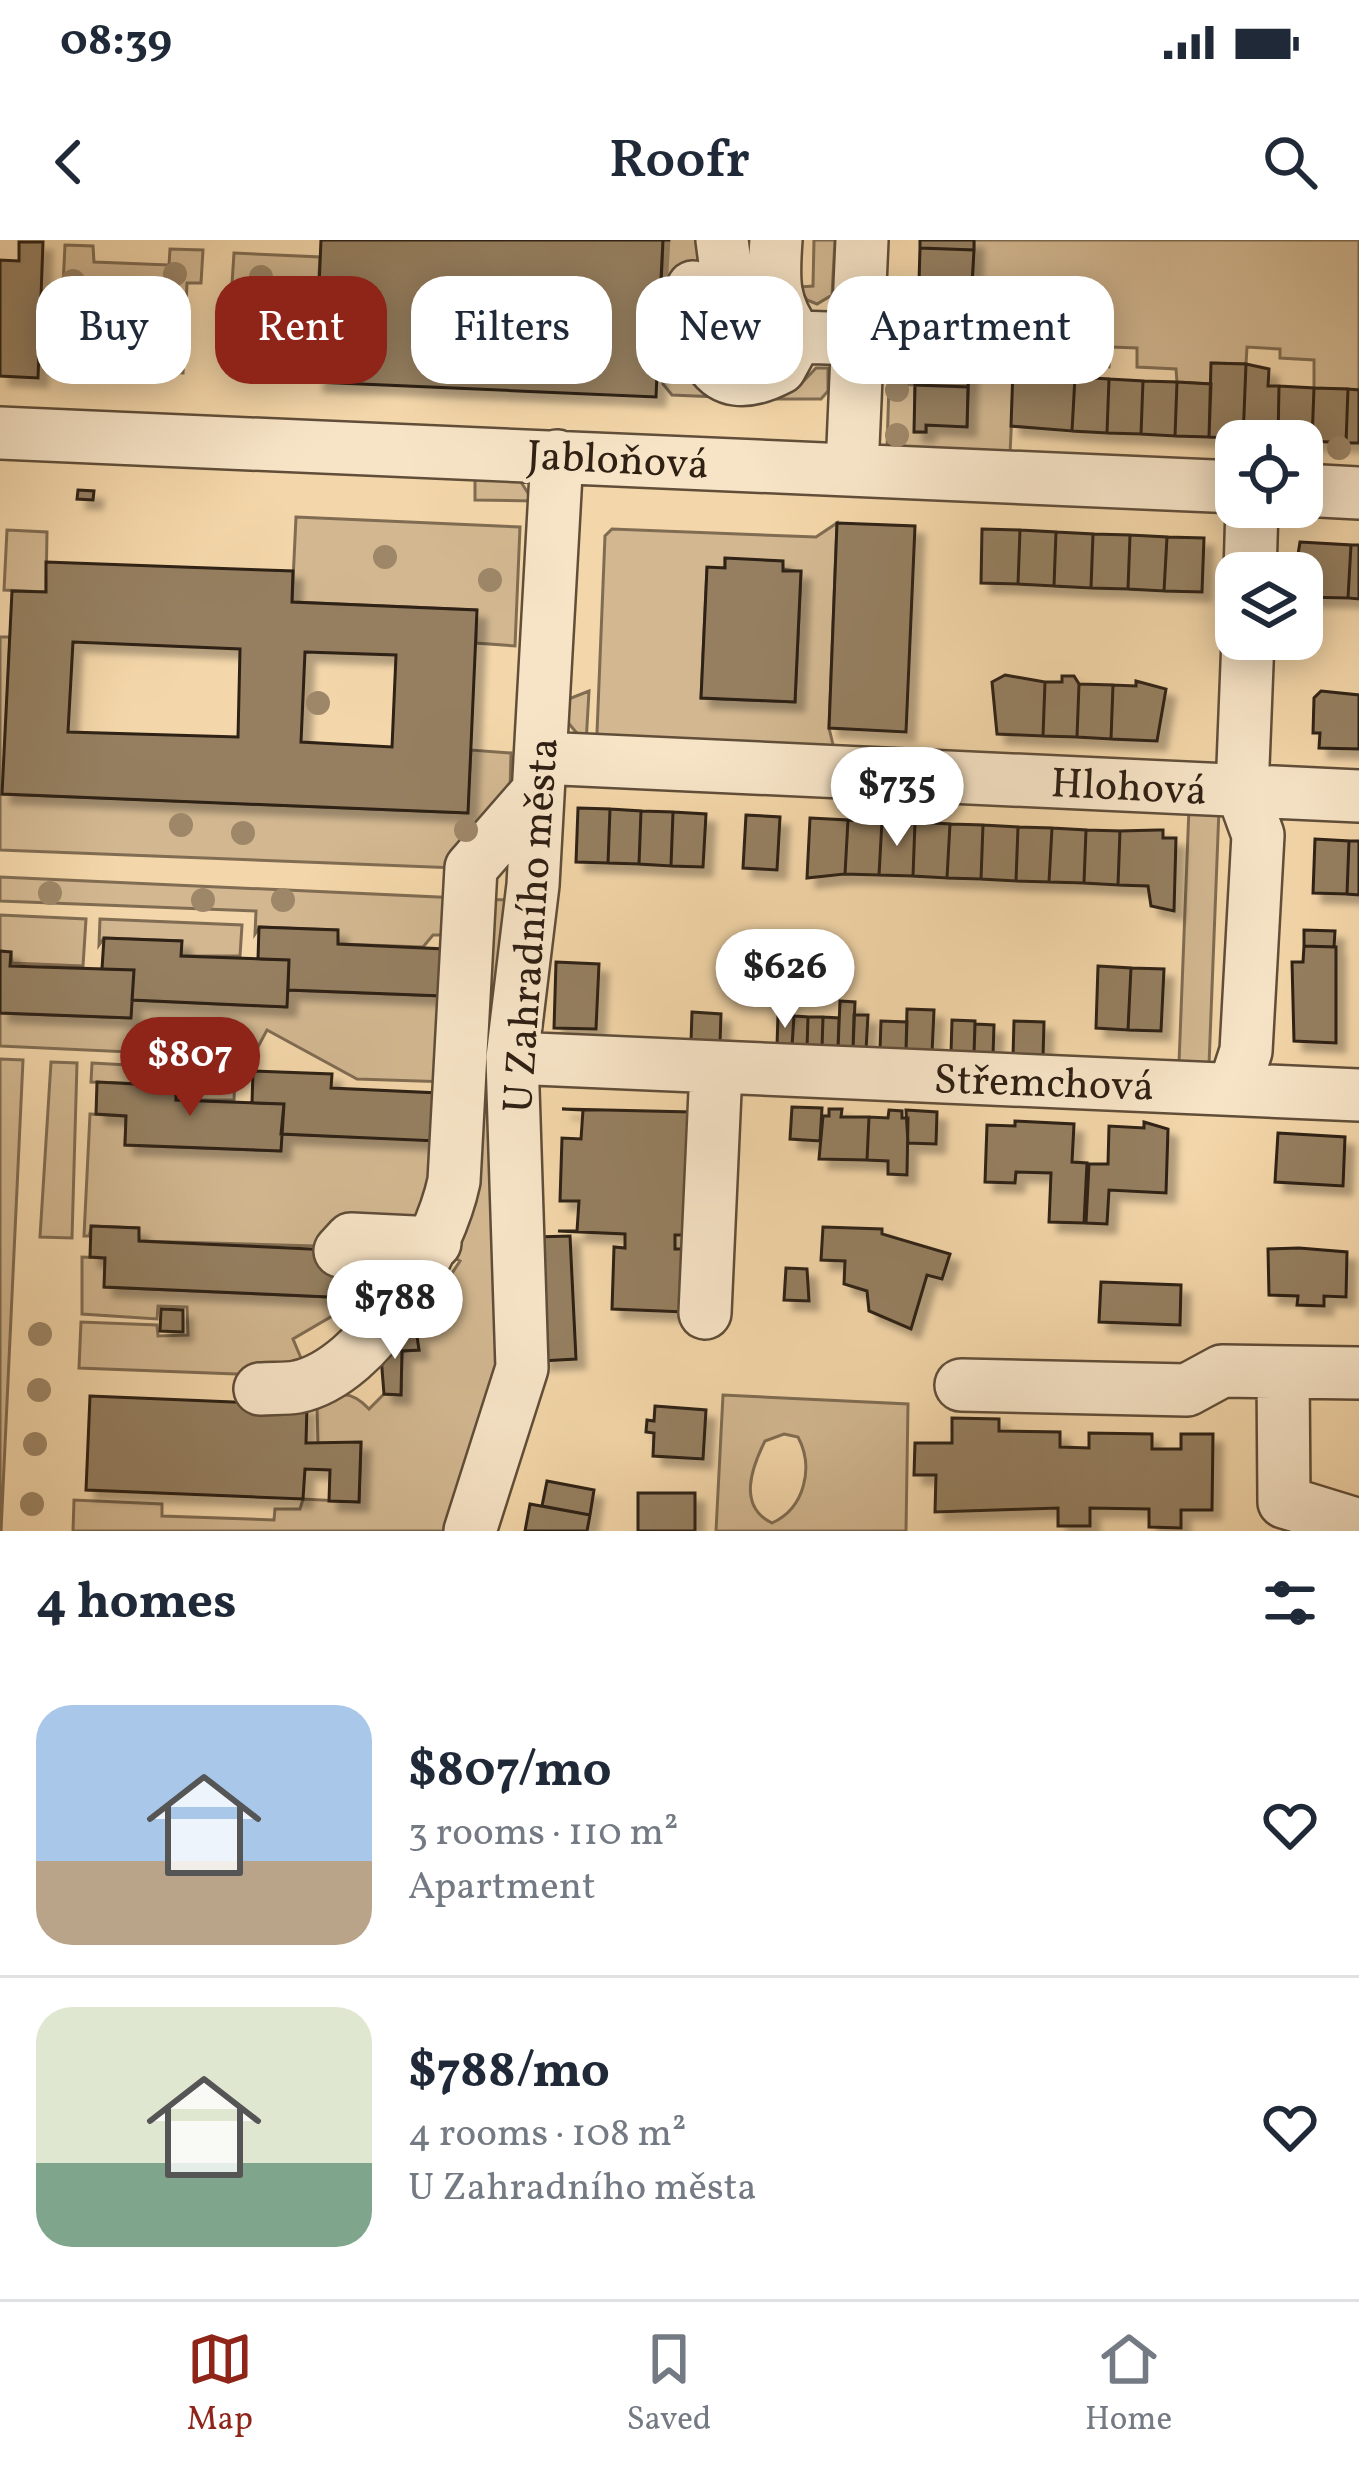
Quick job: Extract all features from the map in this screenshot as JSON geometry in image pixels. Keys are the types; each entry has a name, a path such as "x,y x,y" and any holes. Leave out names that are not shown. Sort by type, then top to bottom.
{"street":[{"path":"861,276 862,240"},
{"path":"852,469 856,384"},
{"name":"Jabloňová","path":"0,433 1215,486"},
{"name":"U Zahradního města","path":"470,1531 522,1369 512,1058 539,775 557,456"},
{"path":"1323,491 1359,493"},
{"path":"1234,1088 1246,1052 1258,836 1242,791 1247,660"},
{"path":"260,1389 300,1387 341,1363 388,1318 435,1243 454,1181 442,1089 448,944 471,868 539,775"},
{"name":"Hlohová","path":"539,775 1359,796"},
{"name":"Střemchová","path":"512,1058 1359,1095"},
{"path":"705,1313 716,1069"},
{"path":"340,1250 351,1239 435,1243"},
{"path":"962,1385 1187,1390 1222,1371 1359,1373"},
{"path":"1283,1372 1284,1502 1359,1525"}],"shaded area":[{"path":"814,240 835,240 827,298 817,304 803,294 803,287 813,286"},
{"path":"974,240 1359,240 1359,390 1314,388 1314,360 1280,358 1280,349 1247,347 1246,364 1212,363 1211,384 1177,382 1176,369 1137,367 1137,348 1114,347 1114,276 973,276"},
{"path":"65,245 93,246 94,262 169,265 170,249 203,250 201,283 191,283 191,276 63,276"},
{"path":"234,253 320,257 319,276 233,276"},
{"path":"816,368 827,368 828,391 821,399 760,399 799,386"},
{"path":"663,384 705,384 719,397 672,395"},
{"path":"889,384 915,385 915,432 926,432 926,425 967,426 969,384 1013,384 1010,454 887,449"},
{"path":"475,477 519,479 533,501 475,500"},
{"path":"296,517 520,527 515,646 476,643 476,610 292,602"},
{"path":"837,523 829,728 835,753 607,743 597,733 605,536 612,529 816,537","holes":["725,559 801,572 795,702 701,698 707,568 725,568"]},
{"path":"7,530 47,532 46,592 4,590"},
{"path":"0,637 10,637 3,794 467,813 471,750 511,753 510,792 457,868 0,850"},
{"path":"589,691 586,744 565,719 561,702"},
{"path":"1189,808 1219,809 1209,1065 1179,1063"},
{"path":"0,877 459,898 457,935 433,935 423,947 338,944 337,930 260,927 255,934 256,911 0,901"},
{"path":"474,899 513,900 505,1319 495,1383 446,1531 73,1531 74,1500 162,1504 162,1516 274,1520 275,1509 300,1509 303,1499 359,1502 361,1443 318,1444 317,1406 344,1395 369,1409 384,1394 401,1395 402,1351 419,1350 416,1336 399,1336 402,1308 422,1319 460,1261 438,1249"},
{"path":"0,915 86,919 83,966 12,963 11,952 0,951"},
{"path":"100,919 242,925 240,956 181,956 181,941 104,938 99,945"},
{"path":"288,990 442,996 449,1082 357,1079 267,1030 252,1058 140,1052 140,1041 130,1041 129,1052 0,1046 0,1013 130,1018 132,1000 286,1007"},
{"path":"0,1059 23,1060 1,1531 0,1531"},
{"path":"51,1062 77,1063 72,1238 40,1237"},
{"path":"92,1063 235,1071 234,1100 176,1100 175,1085 91,1082"},
{"path":"90,1114 126,1116 125,1145 280,1151 281,1134 436,1140 435,1219 316,1246 139,1241 138,1228 92,1226 89,1236 84,1236"},
{"path":"353,1251 388,1253 351,1305 293,1339 303,1363 260,1375 79,1368 81,1322 157,1325 158,1336 188,1335 187,1307 158,1306 157,1319 82,1314 82,1257 105,1258 105,1287 351,1298"},
{"path":"723,1395 908,1404 906,1531 716,1531","holes":["784,1434 798,1437 805,1461 803,1486 792,1507 772,1523 761,1516 751,1496 756,1462 765,1441"]}],"building":[{"path":"321,240 663,240 661,276 636,276 636,384 657,384 656,397 360,384 387,384 387,276 319,276"},
{"path":"663,240 751,240 751,247 707,250 711,276 661,276"},
{"path":"920,240 974,240 974,250 920,248"},
{"path":"19,242 43,242 42,276 36,276 36,378 0,376 0,260 19,261"},
{"path":"920,248 974,250 972,276 919,276"},
{"path":"1211,363 1246,364 1244,420 1215,420 1215,437 1209,437"},
{"path":"1246,364 1269,369 1268,386 1279,386 1278,420 1244,420"},
{"path":"1114,379 1143,381 1141,434 1107,433 1109,384"},
{"path":"1143,381 1177,382 1175,436 1141,434"},
{"path":"1177,382 1211,384 1209,437 1175,436"},
{"path":"915,384 968,384 968,387"},
{"path":"1012,384 1075,384 1072,431 1011,426"},
{"path":"1075,384 1109,384 1107,433 1072,431"},
{"path":"915,385 968,387 967,427 926,425 926,432 914,432"},
{"path":"1279,386 1314,388 1313,420 1278,420"},
{"path":"1314,388 1348,389 1346,443 1323,442 1323,420 1313,420"},
{"path":"1348,389 1359,390 1359,443 1346,443"},
{"path":"78,490 94,491 93,500 77,499"},
{"path":"837,523 915,526 906,732 829,728"},
{"path":"982,529 1020,530 1018,584 981,583"},
{"path":"1020,530 1056,532 1054,586 1018,584"},
{"path":"1056,532 1093,534 1091,588 1054,586"},
{"path":"1093,534 1130,535 1128,589 1091,588"},
{"path":"1130,535 1167,537 1164,591 1128,589"},
{"path":"1167,537 1204,538 1202,592 1164,591"},
{"path":"1300,542 1351,545 1348,598 1323,597 1323,552 1298,552"},
{"path":"1351,545 1359,545 1359,599 1348,598"},
{"path":"725,558 783,561 783,571 801,571 795,702 701,698 707,567 725,568"},
{"path":"46,562 293,571 292,602 477,610 468,813 2,794 12,591 46,592","holes":["73,642 240,649 238,737 68,732","305,652 396,655 392,747 301,742"]},
{"path":"1005,675 1045,682 1043,736 997,734 992,682"},
{"path":"1062,676 1074,676 1079,684 1077,737 1043,736 1045,682 1062,682"},
{"path":"1136,681 1166,689 1157,741 1111,739 1113,685 1136,686"},
{"path":"1079,684 1113,685 1111,739 1077,737"},
{"path":"1321,691 1359,695 1359,749 1319,748 1320,733 1313,733 1314,698"},
{"path":"578,808 610,809 608,863 576,862"},
{"path":"610,809 641,811 639,864 608,863"},
{"path":"641,811 673,812 671,866 639,864"},
{"path":"673,812 706,814 703,867 671,866"},
{"path":"746,815 780,817 777,870 743,868"},
{"path":"810,818 848,820 845,874 807,878"},
{"path":"848,820 882,821 879,875 845,874"},
{"path":"882,821 915,822 913,876 879,875"},
{"path":"915,822 950,824 947,878 913,876"},
{"path":"950,824 983,825 981,879 947,878"},
{"path":"983,825 1018,827 1016,881 981,879"},
{"path":"1018,827 1052,828 1049,882 1016,881"},
{"path":"1052,828 1086,830 1084,883 1049,882"},
{"path":"1086,830 1120,831 1118,885 1084,883"},
{"path":"1163,830 1163,838 1176,838 1174,911 1151,906 1148,886 1118,885 1120,831"},
{"path":"1315,839 1349,841 1347,894 1313,893"},
{"path":"1349,841 1359,841 1359,895 1347,894"},
{"path":"259,927 338,930 338,944 445,949 443,996 288,990 289,960 258,959"},
{"path":"1304,930 1335,931 1334,947 1304,946"},
{"path":"104,938 182,941 181,956 289,960 287,1007 132,1000 134,970 102,969"},
{"path":"1304,946 1336,947 1336,1043 1294,1041 1292,962 1303,962"},
{"path":"0,951 11,952 10,966 134,970 131,1018 0,1013"},
{"path":"731,959 747,960 745,990 730,990"},
{"path":"747,960 765,961 764,991 745,990"},
{"path":"556,962 599,964 596,1029 554,1028"},
{"path":"1098,966 1131,968 1128,1030 1096,1028"},
{"path":"1131,968 1164,969 1161,1031 1128,1030"},
{"path":"840,1001 855,1002 853,1049 838,1049"},
{"path":"907,1009 934,1010 932,1053 906,1051"},
{"path":"692,1012 721,1014 720,1043 691,1042"},
{"path":"778,1015 794,1016 792,1046 777,1046"},
{"path":"854,1015 868,1015 866,1050 853,1049"},
{"path":"794,1016 808,1017 807,1048 792,1046"},
{"path":"808,1017 823,1017 822,1048 807,1048"},
{"path":"823,1017 839,1018 838,1049 822,1048"},
{"path":"952,1020 975,1021 974,1054 951,1053"},
{"path":"881,1021 907,1022 906,1051 880,1050"},
{"path":"1014,1021 1044,1022 1043,1057 1013,1056"},
{"path":"975,1024 994,1025 993,1055 974,1054"},
{"path":"253,1071 332,1074 331,1088 439,1093 437,1141 281,1134 284,1104 252,1103"},
{"path":"97,1082 176,1086 176,1100 284,1104 281,1151 125,1145 126,1116 96,1114"},
{"path":"792,1107 822,1108 820,1141 790,1139"},
{"path":"562,1109 692,1112 688,1235 675,1235 675,1249 687,1249 685,1312 612,1309 614,1247 625,1248 625,1234 558,1231 577,1231 579,1201 560,1201 562,1138 581,1139 583,1110"},
{"path":"829,1109 842,1109 841,1117 869,1117 867,1160 819,1159 823,1116 829,1116"},
{"path":"889,1110 902,1111 902,1118 908,1118 907,1175 888,1174 888,1161 867,1160 869,1117 888,1118"},
{"path":"906,1110 937,1112 936,1144 908,1143"},
{"path":"1015,1121 1074,1124 1072,1162 1087,1163 1084,1223 1049,1222 1051,1173 1016,1172 1015,1183 985,1182 987,1125 1015,1126"},
{"path":"1144,1122 1168,1129 1166,1193 1109,1190 1107,1224 1086,1223 1089,1164 1108,1164 1109,1126 1144,1128"},
{"path":"1278,1133 1345,1137 1343,1186 1275,1182"},
{"path":"91,1226 139,1228 139,1241 353,1251 351,1298 104,1287 105,1258 90,1257"},
{"path":"823,1227 882,1229 882,1234 950,1254 942,1279 927,1275 911,1329 869,1311 867,1291 844,1284 845,1261 821,1260"},
{"path":"570,1236 576,1359 541,1361 535,1237"},
{"path":"1268,1249 1347,1252 1346,1297 1324,1296 1324,1306 1297,1305 1298,1296 1269,1295"},
{"path":"786,1268 807,1269 809,1301 784,1300"},
{"path":"1101,1282 1181,1285 1180,1325 1099,1322"},
{"path":"161,1309 183,1310 183,1332 160,1331"},
{"path":"399,1336 417,1336 419,1350 402,1351 401,1395 384,1394 380,1344"},
{"path":"90,1396 307,1405 306,1443 361,1442 359,1502 329,1501 330,1470 305,1469 303,1499 86,1490"},
{"path":"655,1406 706,1410 703,1459 653,1456 654,1433 646,1432 647,1420 654,1421"},
{"path":"952,1418 999,1419 999,1431 1060,1432 1060,1447 1089,1448 1089,1433 1152,1434 1152,1449 1181,1449 1181,1434 1213,1434 1212,1510 1181,1510 1181,1528 1149,1527 1149,1509 1090,1508 1090,1526 1058,1526 1058,1508 935,1512 936,1475 914,1475 915,1443 952,1443"},
{"path":"547,1481 594,1490 590,1515 542,1506"},
{"path":"638,1493 695,1493 695,1531 638,1531"},
{"path":"530,1504 590,1515 587,1531 525,1531"}],"tunnel":[{"path":"694,276 696,240"}]}
